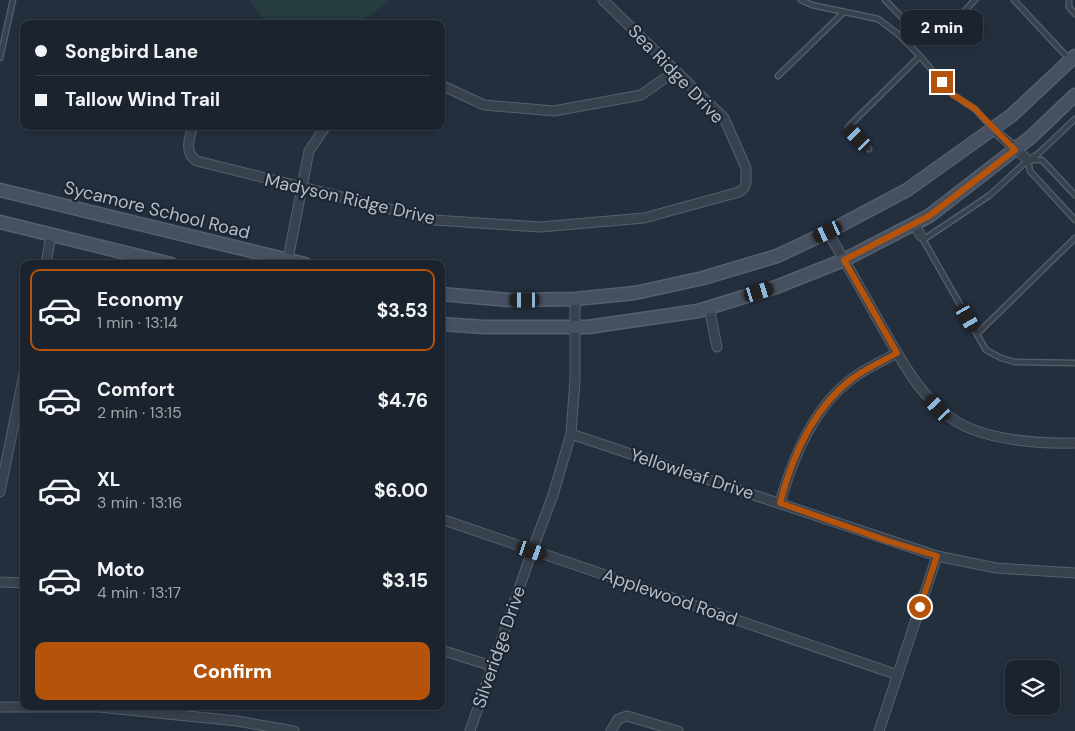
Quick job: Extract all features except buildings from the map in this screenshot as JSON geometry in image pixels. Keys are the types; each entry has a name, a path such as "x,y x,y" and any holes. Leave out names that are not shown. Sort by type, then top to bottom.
{"main road":[{"path":"445,294 509,300 575,299 635,293 703,278 777,256 828,232 907,190 1012,115 1073,59"},
{"path":"445,324 484,327 575,327 698,311 776,287 844,260 929,216 1015,150 1075,95"},
{"name":"Sycamore School Road","path":"0,190 280,260"},
{"path":"0,222 153,260"}],"street":[{"name":"Sea Ridge Drive","path":"603,0 724,118 746,168 746,183"},
{"path":"445,87 484,105 554,111 641,95 675,71"},
{"path":"994,129 1028,160"},
{"name":"Madyson Ridge Drive","path":"192,130 189,149 193,158 197,161 434,220 540,227 644,218 739,192 746,183"},
{"path":"288,260 309,151 323,130"},
{"path":"914,224 922,238"},
{"path":"828,232 905,367 938,408 954,420 984,433 1042,444 1075,443"},
{"path":"47,260 52,235"},
{"name":"Silveridge Drive","path":"470,731 532,551 554,495 571,434 575,380 575,299"},
{"path":"708,307 717,347"},
{"path":"780,503 787,478 808,431 822,409 853,378 897,353"},
{"path":"0,492 2,470 20,391"},
{"name":"Yellowleaf Drive","path":"571,434 937,556 996,568 1075,573"},
{"name":"Applewood Road","path":"445,520 898,675"},
{"path":"879,731 937,556"},
{"path":"0,582 20,583"},
{"path":"445,651 492,666"},
{"path":"0,707 20,707"},
{"path":"134,710 237,721 294,731"},
{"path":"611,731 618,719 627,716 678,731"}],"lane":[{"path":"0,58 13,0"},
{"path":"801,0 812,5 878,19 898,34 920,56 952,94 975,109 994,129"},
{"path":"885,0 924,41 930,41 943,32 975,0"},
{"path":"1014,0 1073,59"},
{"path":"1069,0 1069,6 1075,14"},
{"path":"778,76 844,12"},
{"path":"868,149 848,127 920,56"},
{"path":"1075,119 990,195 922,238 986,350 1001,358 1015,362 1075,362"},
{"path":"1028,160 1042,160 1075,195"},
{"path":"1028,160 1030,171 1075,220"},
{"path":"977,334 1075,238"}],"green space":[{"path":"250,0 391,0 363,20 264,20"}],"route":[{"path":"920,607 937,556 780,503 787,478 808,431 822,409 853,378 897,353 844,260 929,216 1015,150 975,109 952,94 942,82"}]}
